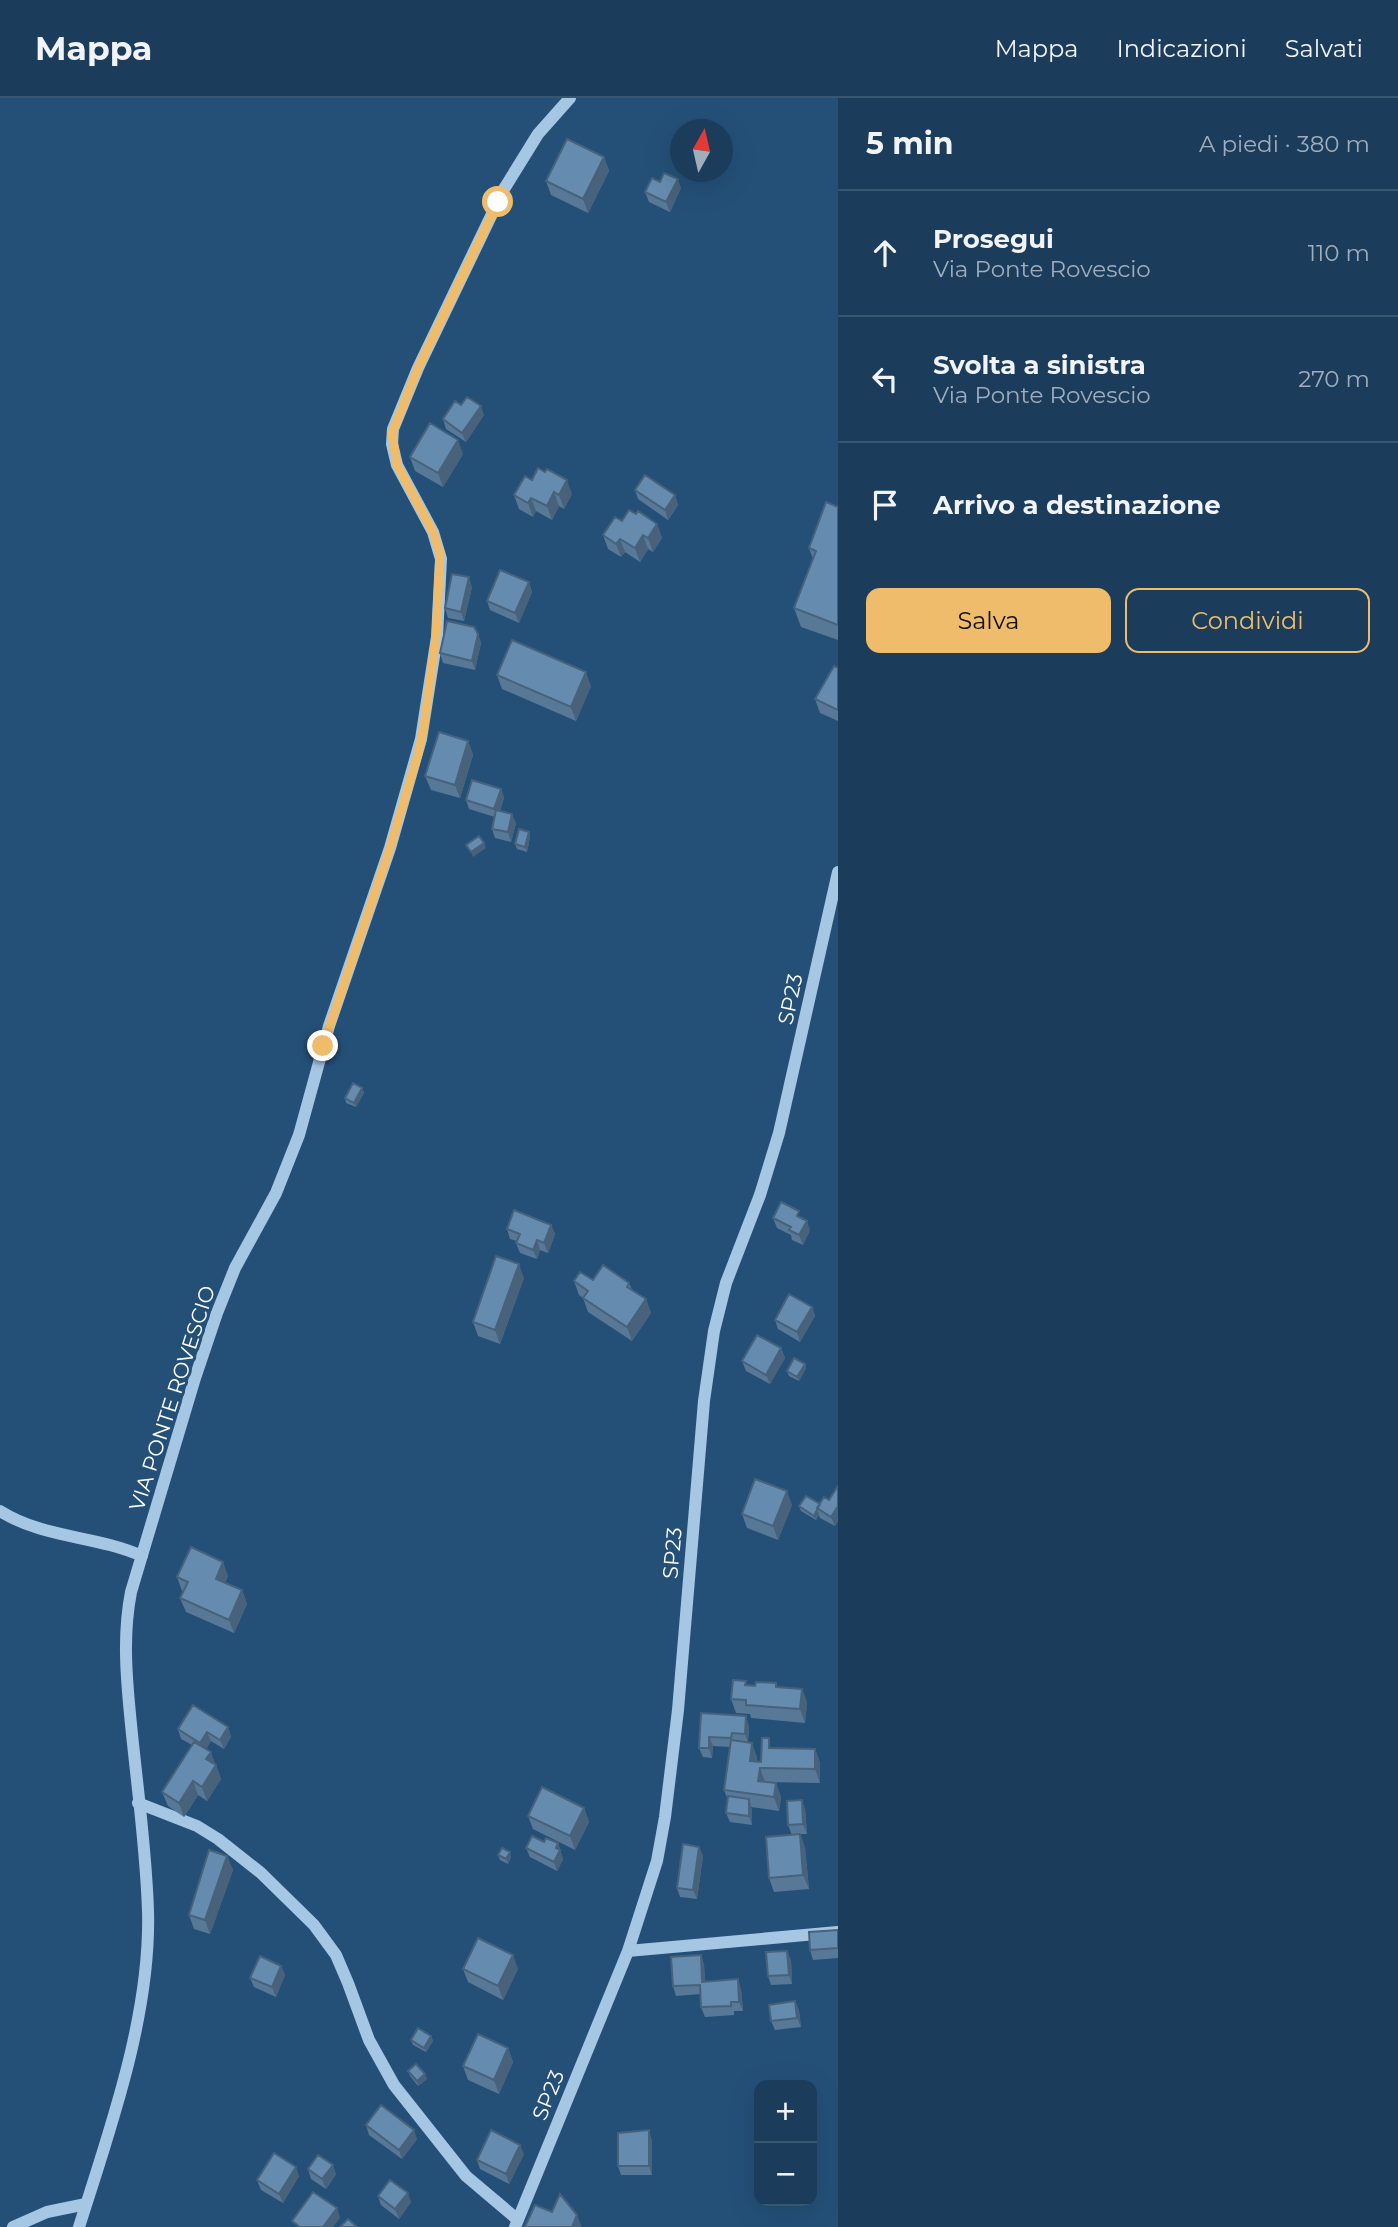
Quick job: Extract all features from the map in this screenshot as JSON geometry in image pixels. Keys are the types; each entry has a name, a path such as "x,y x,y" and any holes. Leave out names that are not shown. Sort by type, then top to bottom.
{"street":[{"name":"VIA PONTE ROVESCIO","path":"79,2227 121,2088 143,1981 148,1910 125,1642 130,1600 195,1378 220,1305 235,1268 276,1193 299,1135 326,1036 390,848 421,739 438,628 441,559 433,532 397,465 393,429 418,368 504,189 538,134 570,98"},
{"name":"SP23","path":"516,2224 628,1951 654,1874 664,1825 678,1710 704,1401 714,1331 730,1271 760,1195 779,1133 838,872"},
{"path":"0,1511 48,1532 110,1544 142,1556"},
{"path":"138,1803 190,1823 218,1839 261,1873 309,1919 336,1955 369,2040 394,2085 471,2181 516,2224"},
{"path":"628,1951 838,1932"},
{"path":"13,2227 55,2210 86,2204"}],"building":[{"path":"567,139 604,157 583,199 546,181"},
{"path":"664,173 670,176 670,182 676,182 666,202 645,192 652,178 660,182"},
{"path":"467,397 481,406 462,433 443,419 455,401 461,405"},
{"path":"430,423 458,440 438,473 410,457"},
{"path":"538,468 545,472 547,469 567,480 559,495 554,492 547,506 531,498 528,503 514,495 525,476 532,480"},
{"path":"645,475 675,495 665,510 635,490"},
{"path":"826,502 838,507 838,625 794,608 816,551 809,548"},
{"path":"629,510 636,514 638,511 657,524 648,538 643,535 635,548 620,539 616,544 603,535 615,517 622,521"},
{"path":"500,570 529,582 515,613 487,601"},
{"path":"452,574 469,577 461,612 445,608"},
{"path":"447,621 474,627 478,634 472,661 440,653"},
{"path":"512,640 586,672 571,707 497,675"},
{"path":"834,666 838,668 838,710 815,699"},
{"path":"439,732 468,741 455,785 425,776"},
{"path":"472,780 501,789 494,809 466,800"},
{"path":"496,810 512,814 508,832 492,829"},
{"path":"519,829 529,832 525,847 515,844"},
{"path":"479,836 484,843 471,852 466,845"},
{"path":"353,1083 362,1088 354,1103 345,1098"},
{"path":"781,1202 799,1211 797,1216 807,1221 799,1235 789,1230 791,1227 773,1218"},
{"path":"514,1210 551,1225 544,1243 537,1240 533,1250 516,1243 520,1234 507,1229"},
{"path":"496,1256 519,1264 495,1330 473,1322"},
{"path":"603,1265 629,1283 627,1287 646,1299 627,1327 583,1298 588,1291 574,1281 580,1272 593,1280"},
{"path":"789,1294 812,1307 797,1332 775,1320"},
{"path":"757,1335 781,1348 766,1375 742,1361"},
{"path":"794,1358 805,1364 797,1377 787,1371"},
{"path":"755,1479 787,1491 773,1526 742,1514"},
{"path":"838,1486 838,1506 831,1517 817,1508 824,1497 829,1500"},
{"path":"806,1496 820,1504 814,1516 799,1506"},
{"path":"191,1547 223,1562 216,1579 242,1590 229,1620 180,1598 188,1582 177,1577"},
{"path":"733,1680 746,1681 745,1685 755,1686 756,1682 776,1683 776,1687 802,1689 800,1709 746,1705 746,1700 731,1699"},
{"path":"193,1705 228,1727 220,1740 207,1732 200,1743 178,1729"},
{"path":"701,1713 746,1716 745,1734 732,1733 731,1738 709,1737 709,1748 699,1748"},
{"path":"762,1738 769,1738 769,1748 815,1749 815,1769 760,1768 758,1781 776,1783 774,1797 724,1790 731,1740 752,1743 750,1761 761,1762"},
{"path":"194,1742 211,1752 206,1759 216,1765 202,1787 193,1781 179,1803 162,1792"},
{"path":"542,1787 584,1808 570,1836 528,1816"},
{"path":"728,1796 749,1799 749,1816 726,1813"},
{"path":"802,1800 803,1824 788,1825 787,1801"},
{"path":"800,1834 803,1875 769,1878 766,1837"},
{"path":"532,1836 544,1842 546,1838 558,1843 556,1848 560,1850 554,1862 526,1848"},
{"path":"683,1844 699,1847 693,1890 677,1888"},
{"path":"502,1848 510,1852 506,1859 498,1855"},
{"path":"209,1850 227,1856 205,1920 189,1915"},
{"path":"838,1930 838,1948 810,1950 809,1932"},
{"path":"478,1938 513,1955 498,1986 463,1969"},
{"path":"787,1951 789,1975 768,1976 766,1952"},
{"path":"701,1955 702,1982 738,1979 739,2002 731,2002 731,2006 701,2007 700,1985 673,1986 671,1957"},
{"path":"260,1956 281,1966 272,1987 250,1978"},
{"path":"795,2001 797,2018 771,2021 769,2005"},
{"path":"418,2028 431,2036 424,2048 411,2040"},
{"path":"478,2034 508,2048 494,2080 463,2066"},
{"path":"416,2064 425,2074 417,2081 408,2071"},
{"path":"381,2105 414,2130 399,2150 366,2125"},
{"path":"491,2130 520,2145 506,2174 477,2160"},
{"path":"649,2130 649,2166 618,2166 618,2133"},
{"path":"274,2153 296,2167 279,2194 257,2180"},
{"path":"318,2155 333,2165 322,2179 308,2169"},
{"path":"390,2180 408,2193 395,2209 378,2196"},
{"path":"313,2192 337,2208 323,2227 300,2227 292,2221"},
{"path":"560,2194 577,2215 572,2227 525,2227 535,2205 552,2212"},
{"path":"348,2219 357,2227 340,2227"}],"route":[{"path":"323,1046 366,922 418,754 438,619 440,554 436,538 397,465 392,433 418,368 498,202"}]}
